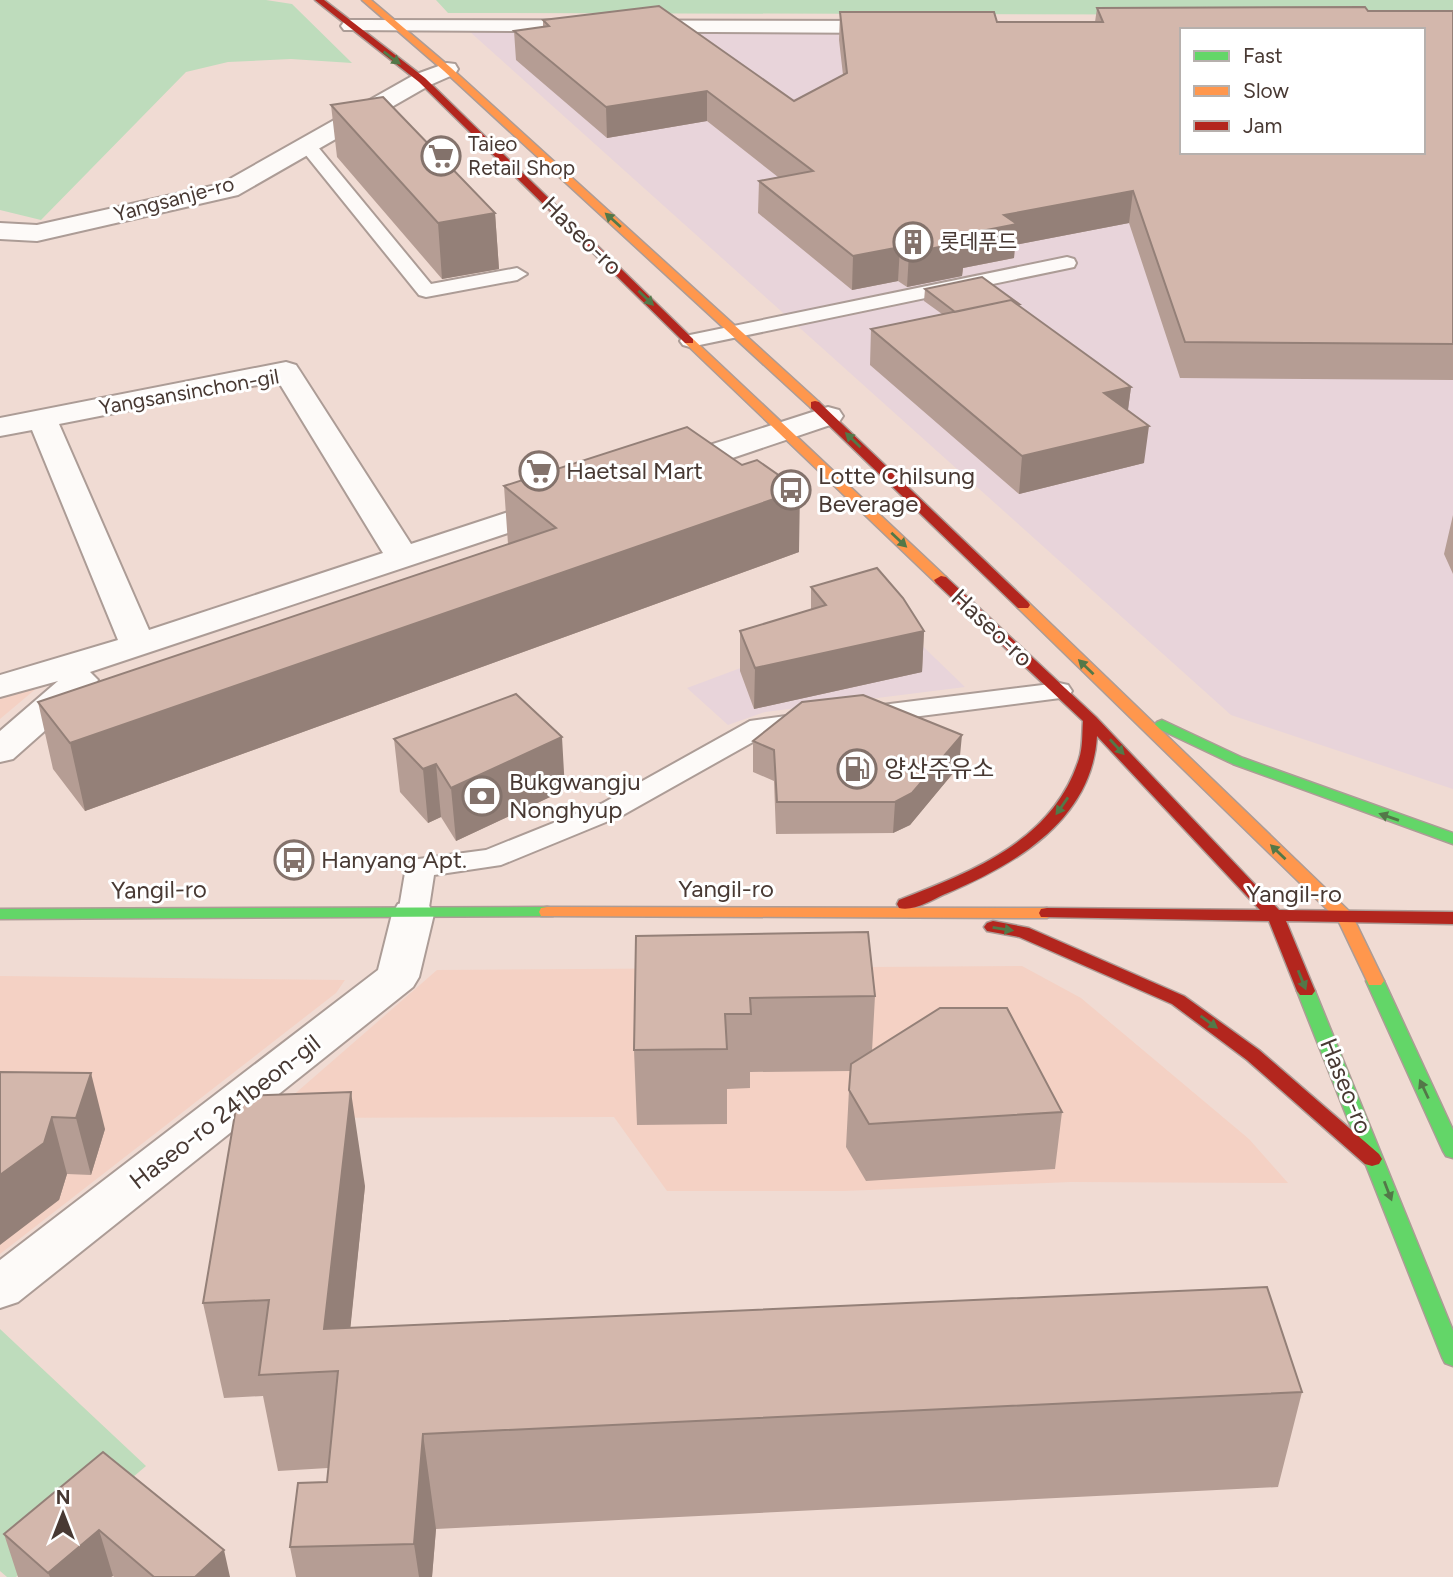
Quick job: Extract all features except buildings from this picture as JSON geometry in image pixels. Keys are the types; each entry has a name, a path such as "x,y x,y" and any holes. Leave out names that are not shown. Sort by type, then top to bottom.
{"main road":[{"name":"Haseo-ro","path":"319,0 422,80 782,431 1091,720 1276,917 1453,1357"},
{"name":"Haseo-ro","path":"366,0 447,69 828,416 1345,917 1453,1151"},
{"path":"1136,713 1238,761 1453,839"},
{"path":"887,911 971,878 1016,855 1048,825 1074,788 1086,760 1091,720"},
{"path":"887,911 1023,932 1178,1000 1253,1055 1378,1165"},
{"name":"Yangil-ro","path":"0,914 887,911 1453,918"}],"street":[{"path":"351,26 910,27"},
{"name":"Yangsanje-ro","path":"0,231 37,233 229,190 422,80 447,69"},
{"name":"Yangsansinchon-gil","path":"0,427 286,370 403,558"},
{"path":"638,479 828,416"},
{"path":"42,419 122,651"},
{"path":"0,686 122,651 586,497"},
{"path":"0,751 122,651"},
{"name":"Haseo-ro 241beon-gil","path":"0,1288 398,977 413,914"}],"lane":[{"path":"307,145 426,291 517,274"},
{"path":"690,341 1067,262"},
{"path":"413,914 421,867 491,859 613,809 760,727 1059,691"}],"shaded area":[{"path":"469,31 1180,33 1180,154 1425,154 1425,144 1453,34 1453,789 1231,715"},
{"path":"875,600 965,687 765,712 728,725 687,688 805,644"},
{"path":"21,683 38,687 0,719 0,688"},
{"path":"1022,966 1081,998 1249,1139 1288,1183 1071,1182 844,1191 667,1191 614,1117 267,1118 437,970"},
{"path":"0,976 345,980 336,993 0,1254"}],"green space":[{"path":"0,0 266,0 292,4 352,63 291,59 228,62 186,72 41,220 0,210"},
{"path":"436,0 1453,0 1453,15 448,13"},
{"path":"0,1329 146,1466 16,1577 7,1577 0,1571"}],"traffic: fast":[{"path":"1162,725 1238,761 1453,839"},
{"path":"0,914 547,912"},
{"path":"1375,981 1453,1151"},
{"path":"1306,991 1453,1357"}],"traffic: slow":[{"path":"366,0 447,69 815,405"},
{"path":"689,341 941,580"},
{"path":"1023,605 1345,917 1375,981"},
{"path":"547,912 1047,913"}],"traffic: jam":[{"path":"319,0 422,80 689,341"},
{"path":"815,405 1023,605"},
{"path":"941,580 1082,711 1276,917 1306,991"},
{"path":"905,904 990,868 1038,836 1058,814 1075,789 1087,758 1091,720"},
{"path":"1047,913 1453,918"},
{"path":"993,927 1023,932 1178,1000 1253,1055 1372,1159"}],"place":[{"name":"Taieo Retail Shop","path":"441,156"},
{"name":"롯데푸드","path":"913,242"},
{"name":"Haetsal Mart","path":"539,471"},
{"name":"Lotte Chilsung Beverage","path":"791,490"},
{"name":"양산주유소","path":"857,769"},
{"name":"Bukgwangju Nonghyup","path":"482,796"},
{"name":"Hanyang Apt.","path":"294,860"}]}
